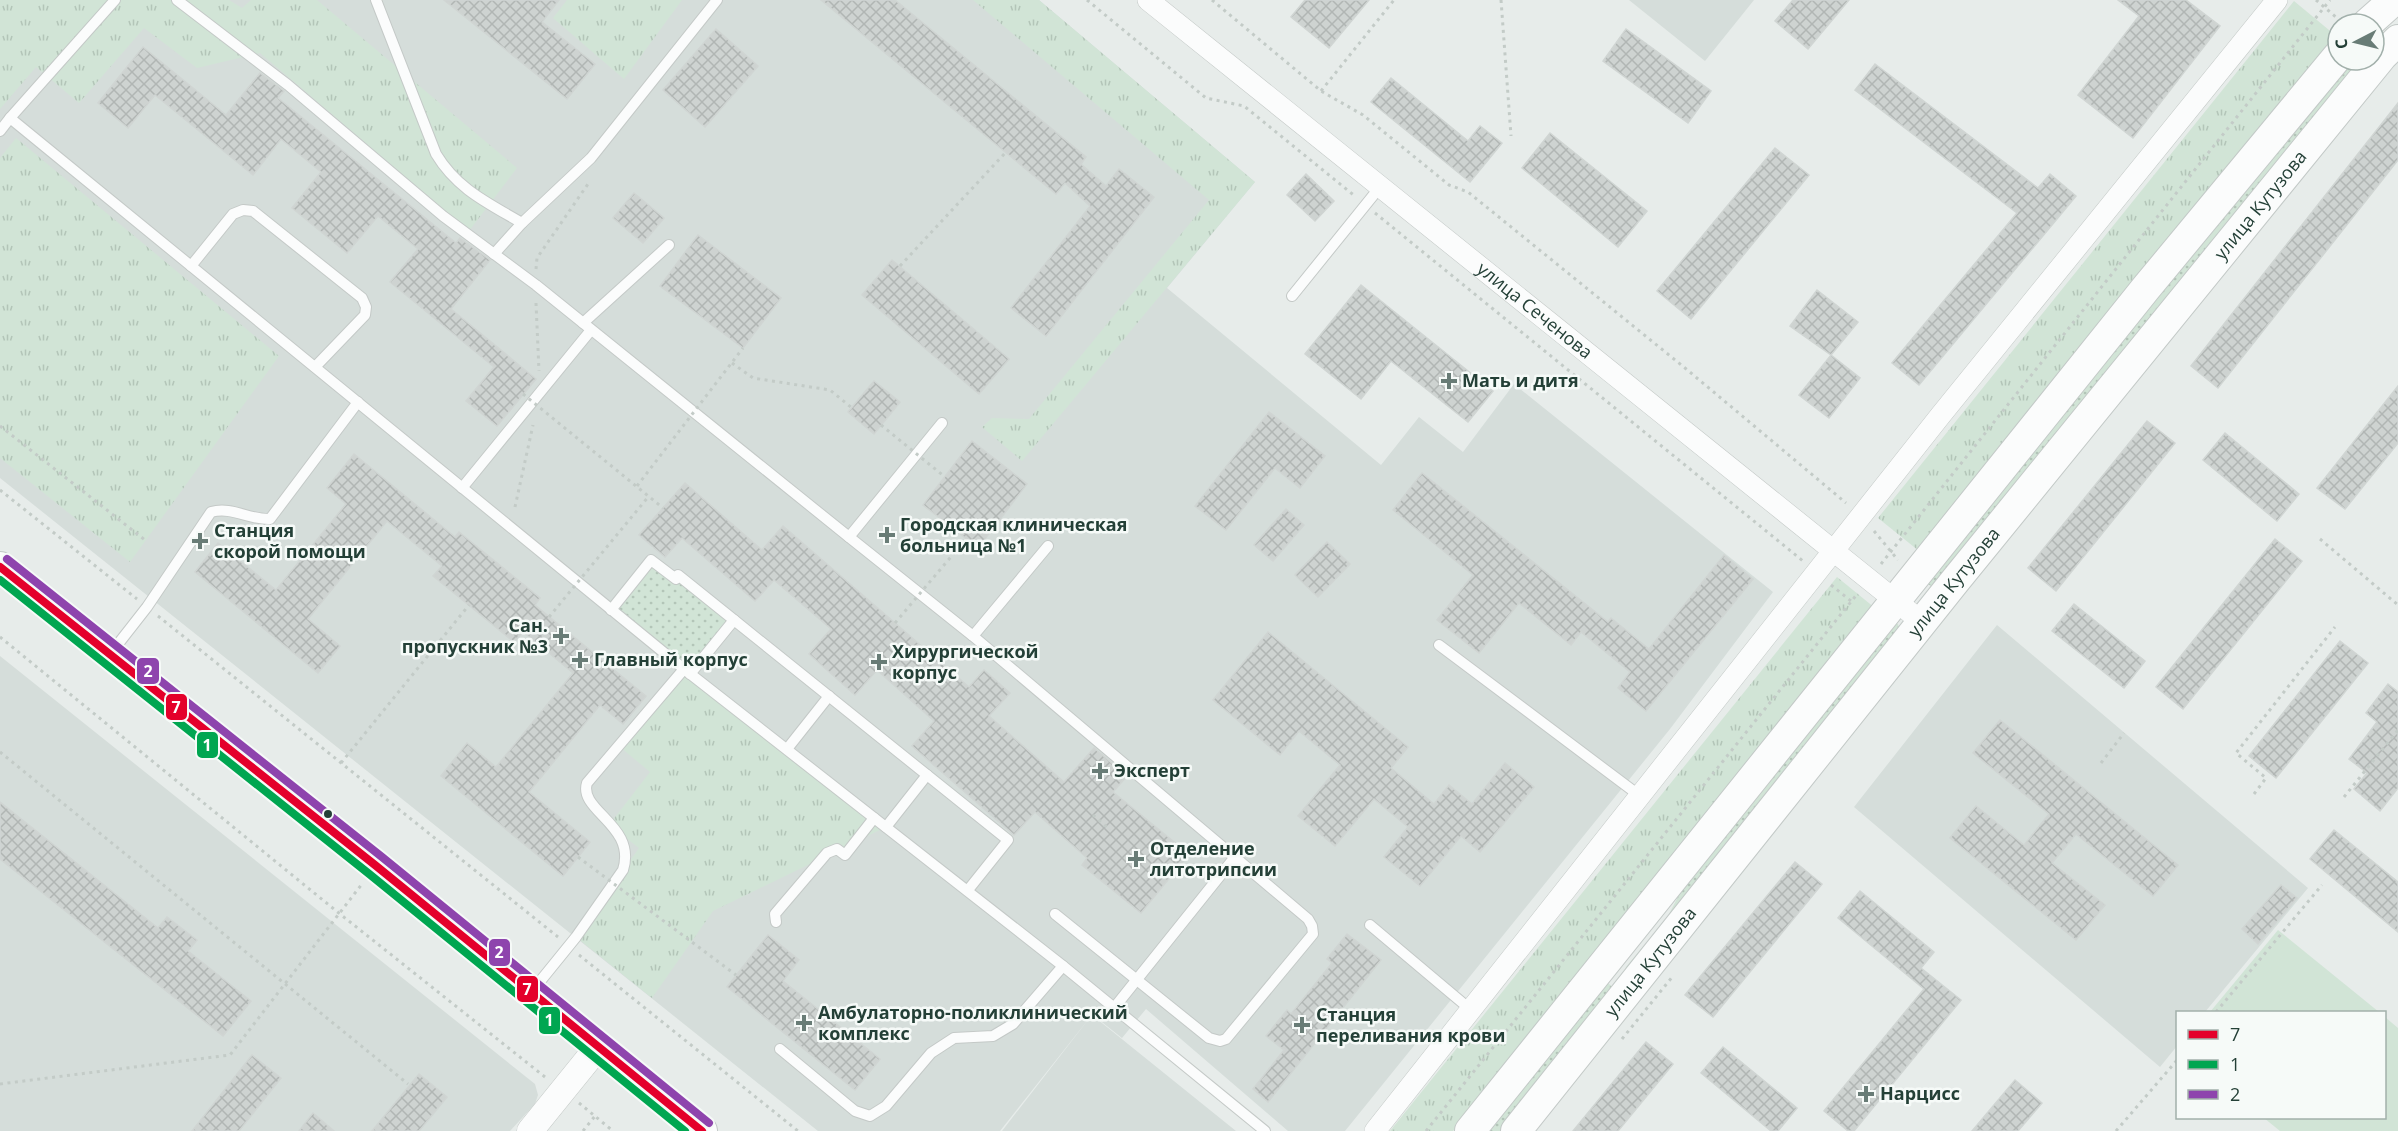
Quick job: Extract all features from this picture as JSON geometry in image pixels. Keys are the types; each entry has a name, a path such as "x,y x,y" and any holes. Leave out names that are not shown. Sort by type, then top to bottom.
{"main road":[{"path":"2380,12 2394,0"},
{"name":"улица Кутузова","path":"1516,1131 2146,344 2382,56 2398,40"},
{"name":"улица Кутузова","path":"1470,1131 1903,589 2146,288 2326,70"},
{"path":"0,567 375,865 702,1131"}],"street":[{"name":"улица Сеченова","path":"1148,0 1833,551 1903,589 1922,622"},
{"path":"1375,1131 1940,416 2277,0"},
{"path":"530,1131 598,1047"}],"lane":[{"path":"0,131 115,0"},
{"path":"177,0 288,85 443,216 587,327 973,636 1308,919 1314,934 1226,1039 1220,1041 1209,1038 1055,914"},
{"path":"376,0 436,154 447,172 466,190 522,223"},
{"path":"494,254 522,223 591,158 717,0"},
{"path":"10,118 611,610 968,890 1265,1131"},
{"path":"1292,296 1380,187"},
{"path":"191,266 233,214 243,210 253,210 362,298 366,307 365,315 315,367"},
{"path":"462,488 587,327 669,245"},
{"path":"111,653 147,607 211,512 232,510 257,520 270,519 358,402"},
{"path":"849,537 942,423"},
{"path":"973,636 1048,546"},
{"path":"611,610 651,560 675,579 678,575 1008,840 968,890"},
{"path":"531,993 569,946 623,870 627,857 617,830 587,798 585,791 587,783 734,620"},
{"path":"1439,645 1640,796"},
{"path":"787,749 829,696"},
{"path":"886,827 927,775"},
{"path":"776,922 775,914 827,853 837,849 846,855 874,818"},
{"path":"1114,1008 1234,857"},
{"path":"1370,925 1471,1010"},
{"path":"780,1049 855,1111 870,1116 886,1106 932,1053 954,1038 993,1035 1012,1024 1063,966"}],"path":[{"path":"1088,0 1206,98 1244,106 1851,601"},
{"path":"1212,0 1321,91 1363,115 1449,185 1468,192 1685,368 1862,516 1903,589"},
{"path":"1321,91 1394,0"},
{"path":"1501,0 1511,136"},
{"path":"2316,0 2330,12"},
{"path":"2324,7 2330,0"},
{"path":"900,266 1006,152"},
{"path":"637,486 743,348"},
{"path":"732,363 753,378 830,390 852,408"},
{"path":"524,394 663,508"},
{"path":"881,425 945,477"},
{"path":"0,426 145,540"},
{"path":"0,490 798,1131"},
{"path":"549,617 649,496"},
{"path":"895,623 966,539"},
{"path":"2320,539 2398,605"},
{"path":"341,764 469,605"},
{"path":"2254,794 2266,778 2236,753 2335,627"},
{"path":"0,637 340,914 613,1131"},
{"path":"2344,797 2398,730"},
{"path":"2101,764 2124,733"},
{"path":"0,752 408,1084"},
{"path":"1093,815 1110,830"},
{"path":"578,857 736,975"},
{"path":"0,1084 230,1055 340,914 375,865"},
{"path":"2217,1011 2322,885"},
{"path":"1619,1043 1677,971"},
{"path":"2116,1131 2176,1061"},
{"path":"584,1131 595,1116"},
{"path":"606,1125 607,1131"}],"shaded area":[{"name":"Городская клиническая больница №1","path":"0,0 1039,0 1255,182 1167,288 1381,465 1419,417 1463,452 1514,384 1773,592 1670,729 1345,1131 1288,1131 1146,1009 1122,1038 1092,1015 1236,1131 1002,1131 1091,1016 1000,1131 818,1131 0,478"},
{"path":"1629,0 1754,0 1705,61"},
{"path":"1997,625 2308,888 2206,1011 2176,1011 2176,1047 2160,1067 1854,807"},
{"path":"0,656 535,1084 538,1095 535,1104 510,1131 0,1131"}],"green space":[{"path":"0,0 229,0 242,8 251,0 317,0 517,168 469,231 260,53 197,68 144,28 79,103 36,67 0,109"},
{"path":"567,0 682,0 624,79 553,18"},
{"path":"973,0 1039,0 1255,182 1022,461 982,427 992,418 1029,419 1209,200"},
{"path":"2294,1 2326,28 2326,46 1919,551 1878,518"},
{"path":"2337,72 2349,72 1936,590 1927,583"},
{"path":"16,138 279,356 130,562 0,458 0,158"},
{"path":"651,560 734,620 691,674 611,610"},
{"path":"1837,577 1875,608 1453,1131 1390,1131"},
{"path":"1893,624 1898,624 1899,629 1625,971 1667,918 1684,885"},
{"path":"684,669 886,827 713,911 652,998 576,937 639,848 609,825 650,772 620,747"},
{"path":"2278,930 2378,1011 2211,1011"},
{"path":"1604,983 1616,990 1503,1131 1483,1131"},
{"path":"2386,1018 2398,1028 2398,1131 2280,1131 2265,1119 2386,1119"}],"building":[{"path":"444,0 559,0 542,22 595,64 567,99"},
{"path":"821,0 895,0 1086,157 1081,164 1106,186 1119,169 1154,197 1046,336 1011,308 1090,206 1065,183 1056,194"},
{"path":"1305,0 1369,0 1329,48 1291,17"},
{"path":"1793,0 1849,0 1808,49 1775,21"},
{"path":"2118,0 2186,0 2220,26 2133,138 2078,95 2139,16"},
{"path":"716,29 758,66 705,127 663,90"},
{"path":"1626,29 1711,91 1688,123 1603,61"},
{"path":"143,47 226,115 260,73 284,91 278,98 456,243 460,238 490,260 451,309 536,379 497,426 466,401 494,367 390,282 418,249 378,216 347,253 292,208 321,172 281,139 253,175 155,95 128,128 98,103"},
{"path":"1875,64 2038,188 2050,174 2076,196 1919,385 1892,363 2017,213 1855,90"},
{"path":"1391,78 1468,141 1480,126 1502,143 1470,182 1371,102"},
{"path":"2398,103 2398,160 2218,388 2191,366"},
{"path":"1550,133 1647,211 1618,247 1522,168"},
{"path":"1775,148 1809,175 1691,319 1657,291"},
{"path":"1306,174 1334,201 1315,221 1287,195"},
{"path":"634,193 664,218 643,243 613,218"},
{"path":"698,235 781,298 743,348 660,286"},
{"path":"892,260 1009,359 979,394 862,295"},
{"path":"1361,285 1493,391 1468,422 1391,361 1361,399 1305,354"},
{"path":"1817,290 1858,322 1831,355 1790,326"},
{"path":"1831,355 1860,378 1829,418 1799,395"},
{"path":"874,381 900,402 874,434 848,412"},
{"path":"2398,386 2398,443 2345,509 2317,488"},
{"path":"1269,412 1325,456 1300,488 1275,468 1226,530 1195,506"},
{"path":"2147,421 2175,443 2056,591 2028,568"},
{"path":"2225,433 2299,494 2277,521 2203,460"},
{"path":"972,441 1027,484 978,548 923,505"},
{"name":"Главный корпус","path":"354,454 455,537 459,532 540,598 535,605 646,696 623,724 600,705 529,792 590,842 563,876 441,776 467,743 496,767 573,673 543,648 523,632 514,642 433,576 442,566 387,521 308,619 340,646 318,673 195,572 218,543 276,590 346,504 327,488"},
{"path":"1422,473 1608,622 1611,618 1649,649 1724,555 1753,579 1646,711 1618,688 1630,672 1581,632 1571,645 1519,603 1479,653 1437,620 1473,575 1393,510"},
{"name":"Хирургической корпус","path":"685,483 762,550 783,526 969,687 984,670 1010,693 989,716 1064,782 1094,748 1127,776 1113,792 1189,854 1141,913 1082,865 1087,858 1035,812 1014,835 912,746 934,721 877,670 855,695 809,654 831,629 774,580 755,601 682,538 665,557 639,535"},
{"path":"1286,509 1304,525 1273,561 1254,545"},
{"path":"2275,539 2302,561 2183,709 2156,687"},
{"path":"1327,542 1350,564 1318,597 1295,575"},
{"path":"2074,604 2145,661 2124,688 2052,631"},
{"path":"1268,632 1408,747 1391,768 1434,804 1449,785 1472,804 1505,763 1534,787 1480,852 1461,836 1420,886 1384,857 1408,827 1374,799 1335,846 1298,816 1340,765 1299,731 1280,755 1213,700"},
{"path":"2340,641 2368,663 2276,778 2249,756"},
{"path":"2388,684 2398,692 2398,788 2380,811 2354,789 2367,773 2349,759 2377,722 2366,713"},
{"path":"2000,720 2178,865 2153,896 2076,834 2052,863 2105,905 2076,940 1950,838 1976,806 2024,845 2049,814 1973,753"},
{"path":"0,802 158,928 167,917 197,940 188,951 251,1001 223,1036 0,859"},
{"path":"2334,830 2398,882 2398,932 2310,859"},
{"path":"1795,862 1822,884 1713,1017 1685,995"},
{"path":"2281,885 2297,898 2258,944 2242,929"},
{"path":"1860,891 1934,952 1921,968 1961,1000 1854,1131 1848,1131 1824,1111 1924,989 1838,918"},
{"name":"Станция переливания крови","path":"1347,934 1381,960 1268,1102 1253,1089 1284,1050 1266,1036 1287,1010 1291,1014 1332,963 1327,959"},
{"name":"Амбулаторно-поликлинический комплекс","path":"768,935 799,960 783,981 880,1059 855,1090 727,987"},
{"path":"1646,1042 1673,1064 1618,1131 1573,1131"},
{"path":"1723,1047 1797,1108 1778,1131 1771,1131 1701,1073"},
{"path":"252,1055 281,1078 239,1131 192,1131"},
{"path":"419,1074 447,1097 419,1131 372,1131"},
{"path":"2015,1080 2042,1103 2018,1131 1972,1131"},
{"path":"313,1113 334,1131 299,1131"}],"transit line":[{"name":"2","path":"7,559 382,857 709,1123"},
{"name":"7","path":"0,567 375,865 702,1131"},
{"name":"1","path":"0,580 368,873 685,1131"}],"place":[{"name":"Мать и дитя","path":"1449,381"},
{"name":"Городская клиническая больница №1","path":"887,535"},
{"name":"Станция скорой помощи","path":"200,541"},
{"name":"Сан. пропускник №3","path":"561,636"},
{"name":"Главный корпус","path":"580,660"},
{"name":"Хирургической корпус","path":"879,662"},
{"name":"Эксперт","path":"1100,771"},
{"name":"Отделение литотрипсии","path":"1136,859"},
{"name":"Амбулаторно-поликлинический комплекс","path":"804,1023"},
{"name":"Станция переливания крови","path":"1302,1025"},
{"name":"Нарцисс","path":"1866,1094"}]}
